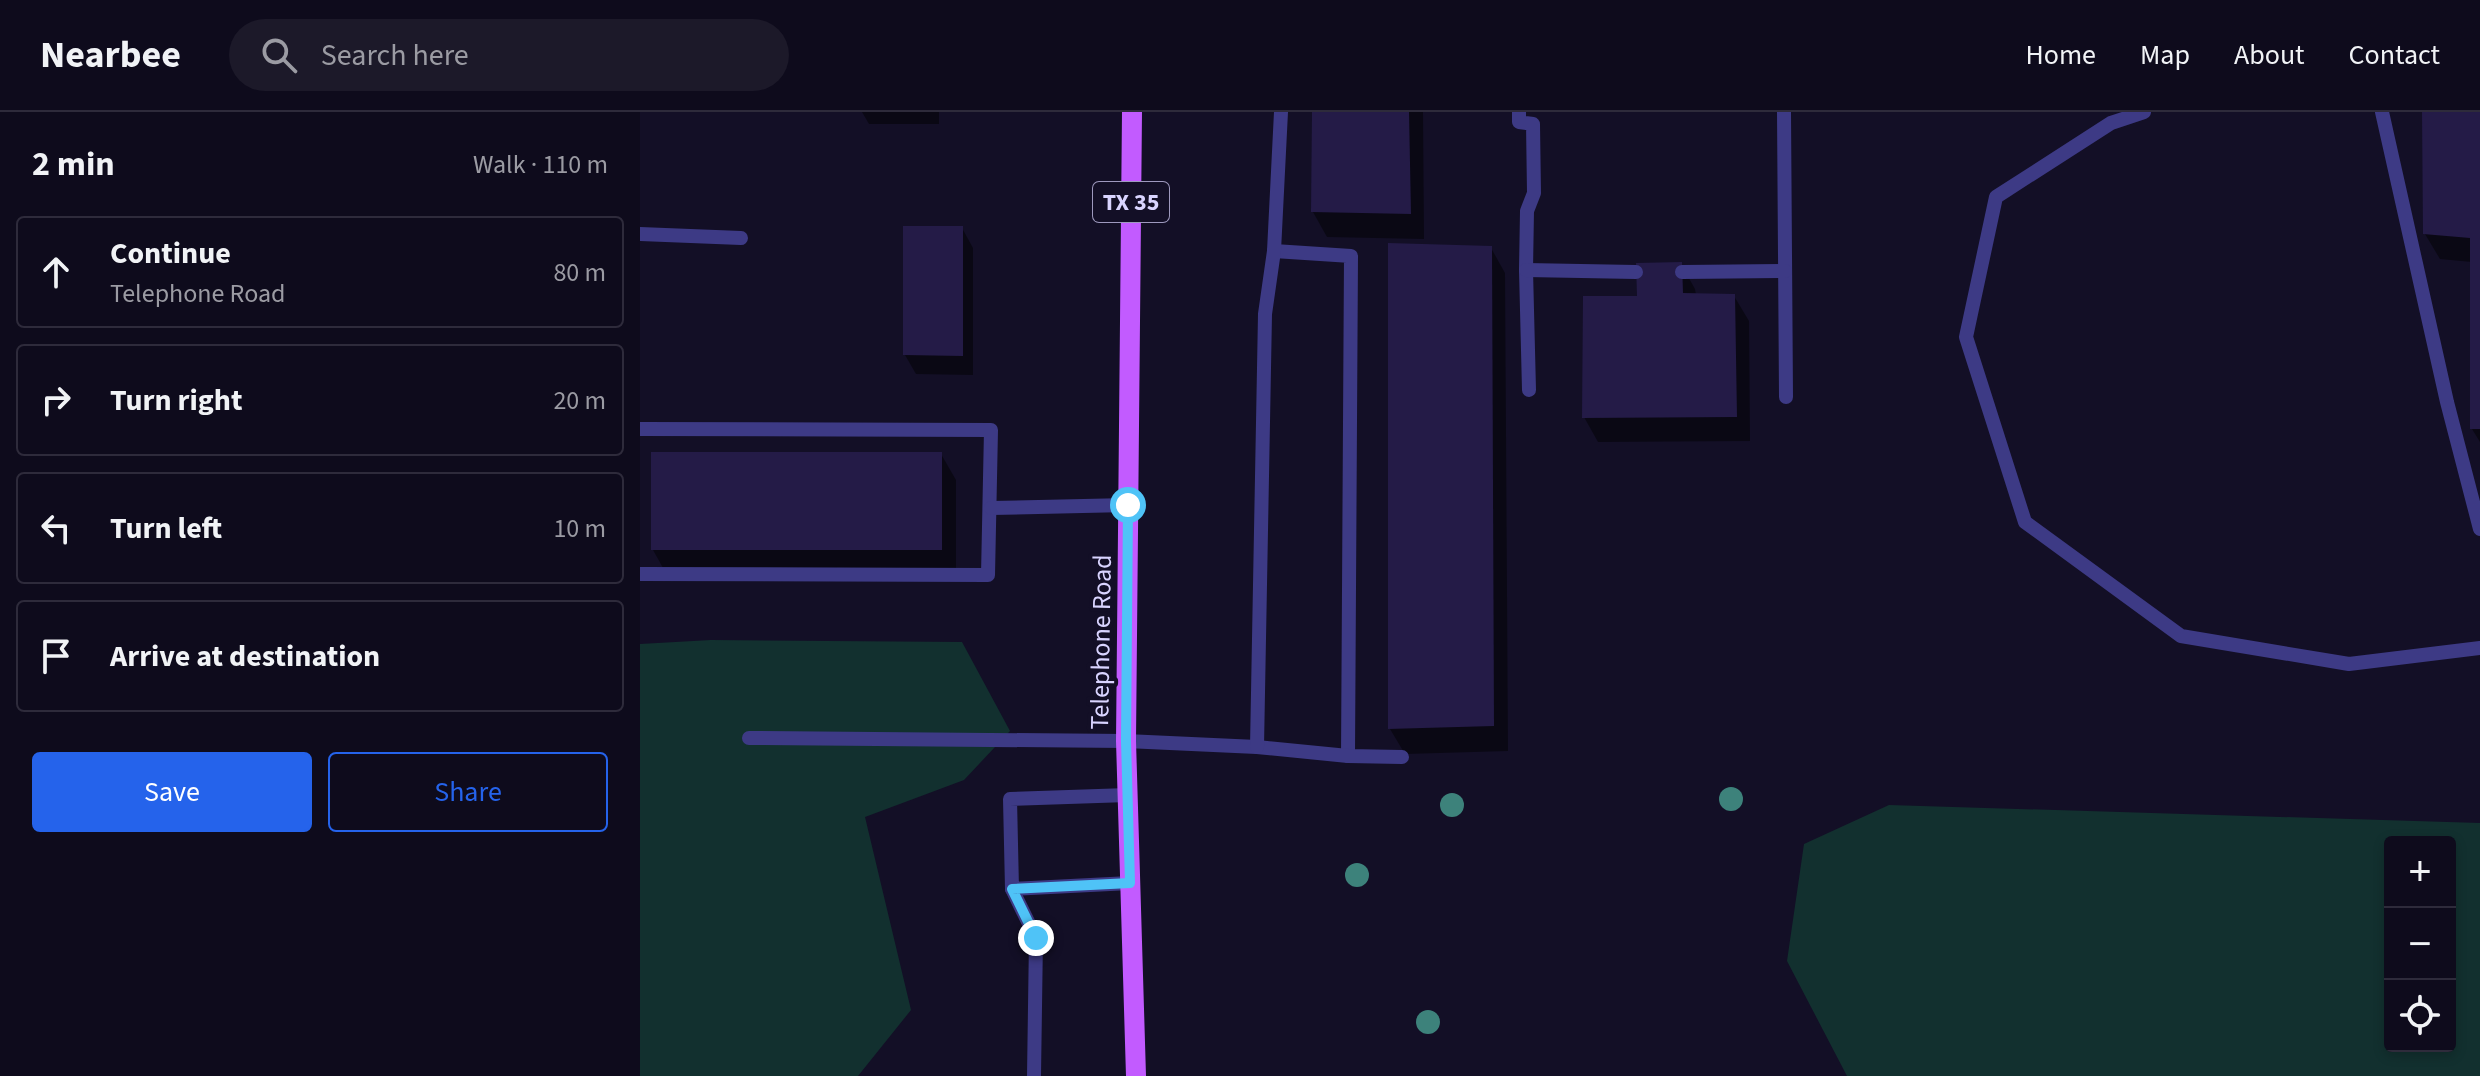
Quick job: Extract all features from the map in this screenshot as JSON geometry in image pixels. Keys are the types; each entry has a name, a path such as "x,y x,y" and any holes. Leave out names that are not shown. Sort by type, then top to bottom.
{"main road":[{"name":"Telephone Road","path":"1132,112 1126,741 1136,1076"}],"lane":[{"path":"1257,747 1265,314 1274,251 1281,112"},
{"path":"1519,112 1519,122 1533,124 1534,193 1527,211 1526,270 1529,390"},
{"path":"1784,112 1786,397"},
{"path":"2144,112 2111,123 1996,197 1966,337 2025,522 2181,636 2349,664 2480,648"},
{"path":"2382,112 2447,402 2480,529"},
{"path":"640,234 741,238"},
{"path":"1274,251 1351,256 1348,756"},
{"path":"1526,270 1636,272"},
{"path":"1682,272 1785,271"},
{"path":"640,429 991,430 988,575 640,574"},
{"path":"991,508 1128,505"},
{"path":"749,738 1126,741 1402,757"},
{"path":"1034,1076 1036,938 1012,889 1010,799 1128,795"},
{"path":"1012,889 1130,883"}],"green space":[{"path":"711,640 962,642 1010,731 964,780 865,817 911,1010 858,1076 640,1076 640,644"},
{"path":"1889,805 2480,823 2480,1076 1847,1076 1787,961 1804,844"}],"building":[{"path":"1312,112 1409,112 1411,214 1311,212"},
{"path":"2422,112 2480,112 2480,429 2470,429 2470,238 2423,234"},
{"path":"903,226 963,226 963,356 903,355"},
{"path":"1388,243 1492,246 1494,726 1388,729"},
{"path":"1682,262 1683,293 1735,294 1737,417 1582,418 1583,296 1637,296 1636,263"},
{"path":"651,452 942,452 942,550 651,550"}],"route":[{"path":"1036,938 1012,889 1130,883 1126,741 1128,505"}]}
